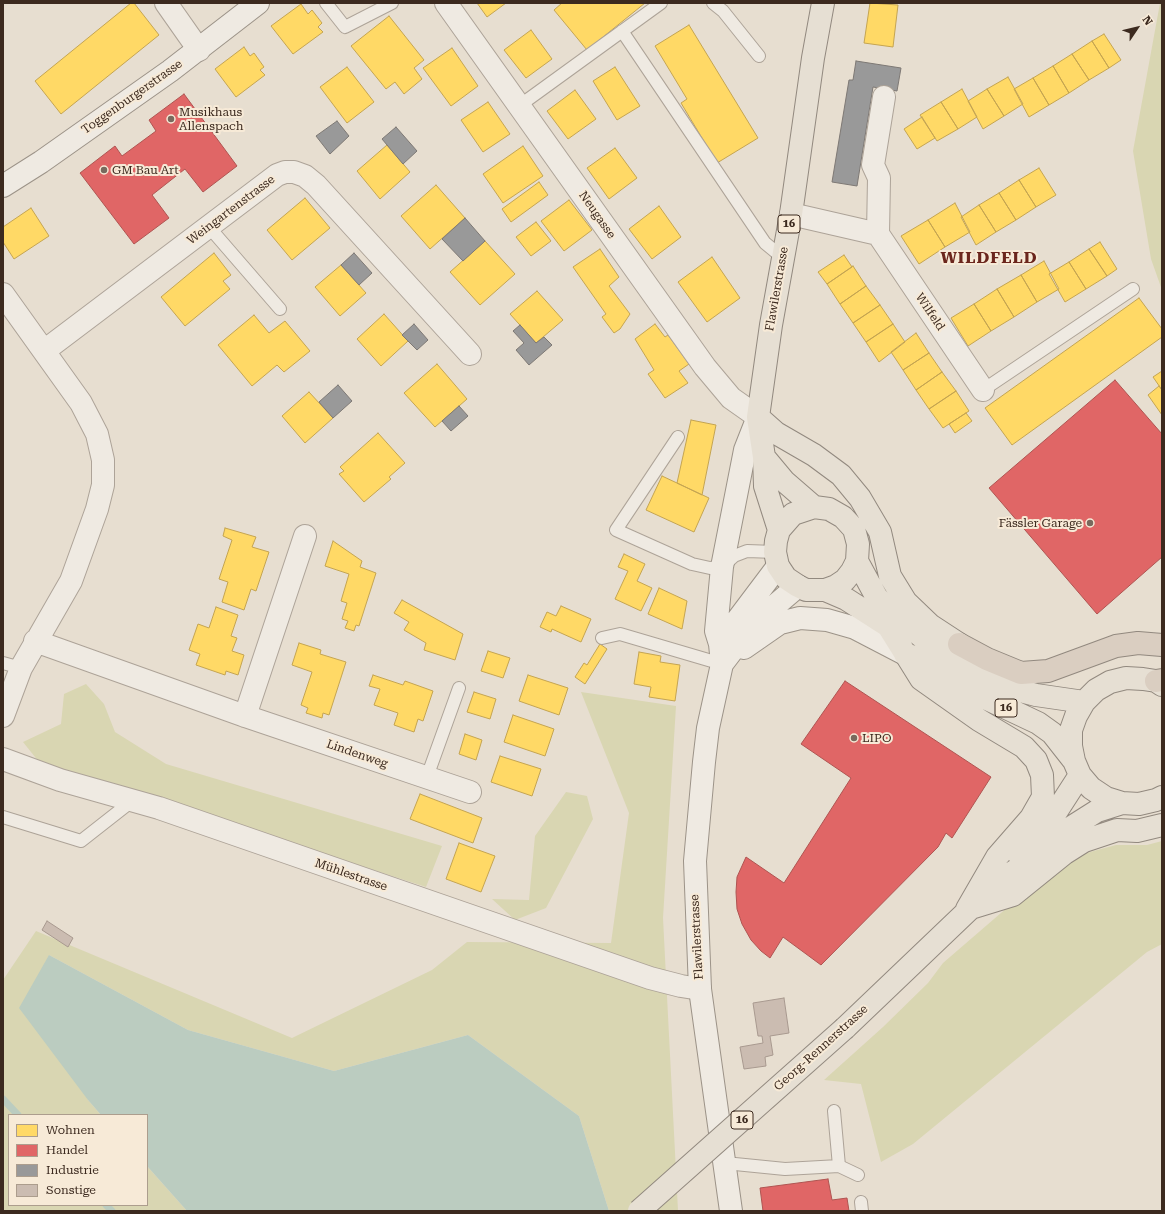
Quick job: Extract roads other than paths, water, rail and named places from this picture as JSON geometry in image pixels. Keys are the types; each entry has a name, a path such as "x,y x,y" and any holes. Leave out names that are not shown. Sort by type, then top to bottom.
{"highway":[{"path":"959,644 987,659 1021,673 1048,671 1116,646 1138,643 1162,645"}],"main road":[{"name":"Flawilerstrasse","path":"779,530 765,486 764,456 758,417 811,72 824,3"},
{"path":"758,417 776,433 814,455 841,475 860,498 880,532 890,576 906,602 930,625 959,644"},
{"name":"Flawilerstrasse","path":"764,456 784,481 814,507"},
{"path":"814,507 829,509 843,517 854,529 858,544 857,561 852,571 845,580 836,586 825,590 806,590 798,586 786,578 777,559 776,541 779,530 793,514 814,507"},
{"name":"16","path":"857,561 876,596 884,606 922,637 954,658 993,681 1017,690 1036,695 1084,702"},
{"path":"825,590 846,599 888,626 920,678 979,720 1024,747 1036,760 1042,776 1043,797 1031,818 997,857 968,909"},
{"name":"16","path":"905,654 932,663 985,698 1038,723 1052,733 1091,788 1106,798 1122,803 1139,804 1162,797"},
{"path":"1077,768 1071,746 1072,730 1076,716 1084,702 1096,690 1110,682 1126,678 1160,682"},
{"name":"Georg-Rennerstrasse","path":"999,881 1022,850 1051,820 1077,768"},
{"name":"Georg-Rennerstrasse","path":"639,1211 845,1028 999,881 1030,861 1067,830 1097,811 1122,803"},
{"path":"968,909 1013,895 1065,853 1084,841 1117,830 1138,831 1162,825"}],"street":[{"path":"166,3 199,50"},
{"name":"Toggenburgerstrasse","path":"3,186 48,158 199,50 258,3"},
{"name":"Neugasse","path":"446,3 705,367 731,398 758,417"},
{"path":"790,214 878,234 879,178 873,165 884,97"},
{"name":"Weingartenstrasse","path":"44,351 277,175 285,172 294,172 304,176 316,185 470,354"},
{"name":"Wilfeld","path":"878,234 983,390"},
{"path":"3,294 81,403 97,434 103,460 103,485 95,516 71,580 35,641 12,665 3,716"},
{"path":"758,417 745,450 722,567 716,631 721,654 780,623 800,618 827,620 855,628 905,654"},
{"path":"245,716 305,536"},
{"name":"Flawilerstrasse","path":"730,1211 725,1163 700,989 695,861 706,747 721,654 777,559"},
{"name":"Flawilerstrasse","path":"721,654 798,586"},
{"name":"Lindenweg","path":"35,641 245,716 470,792"},
{"name":"Mühlestrasse","path":"3,758 60,780 159,808 650,978 700,989"}],"lane":[{"path":"326,3 345,27 392,3"},
{"path":"519,106 661,3"},
{"path":"713,3 723,11 759,56"},
{"path":"622,30 765,243 782,257"},
{"path":"209,227 280,309"},
{"path":"983,390 1133,290"},
{"path":"678,437 616,530 692,564 710,568 722,567 734,556 747,551 777,559"},
{"path":"602,638 620,634 721,654"},
{"path":"427,778 459,688"},
{"path":"3,817 81,841 132,801"},
{"path":"834,1111 839,1166"},
{"path":"725,1163 785,1169 839,1166 858,1175"}],"waterway":[{"path":"3,1099 17,1114"},
{"path":"107,1206 112,1211"}],"place":[{"name":"Musikhaus Allenspach","path":"171,119"},
{"name":"GM Bau Art","path":"104,170"},
{"name":"Fässler Garage","path":"1090,523"},
{"name":"LIPO","path":"854,738"}],"district":[{"name":"WILDFELD","path":"989,258"}]}
